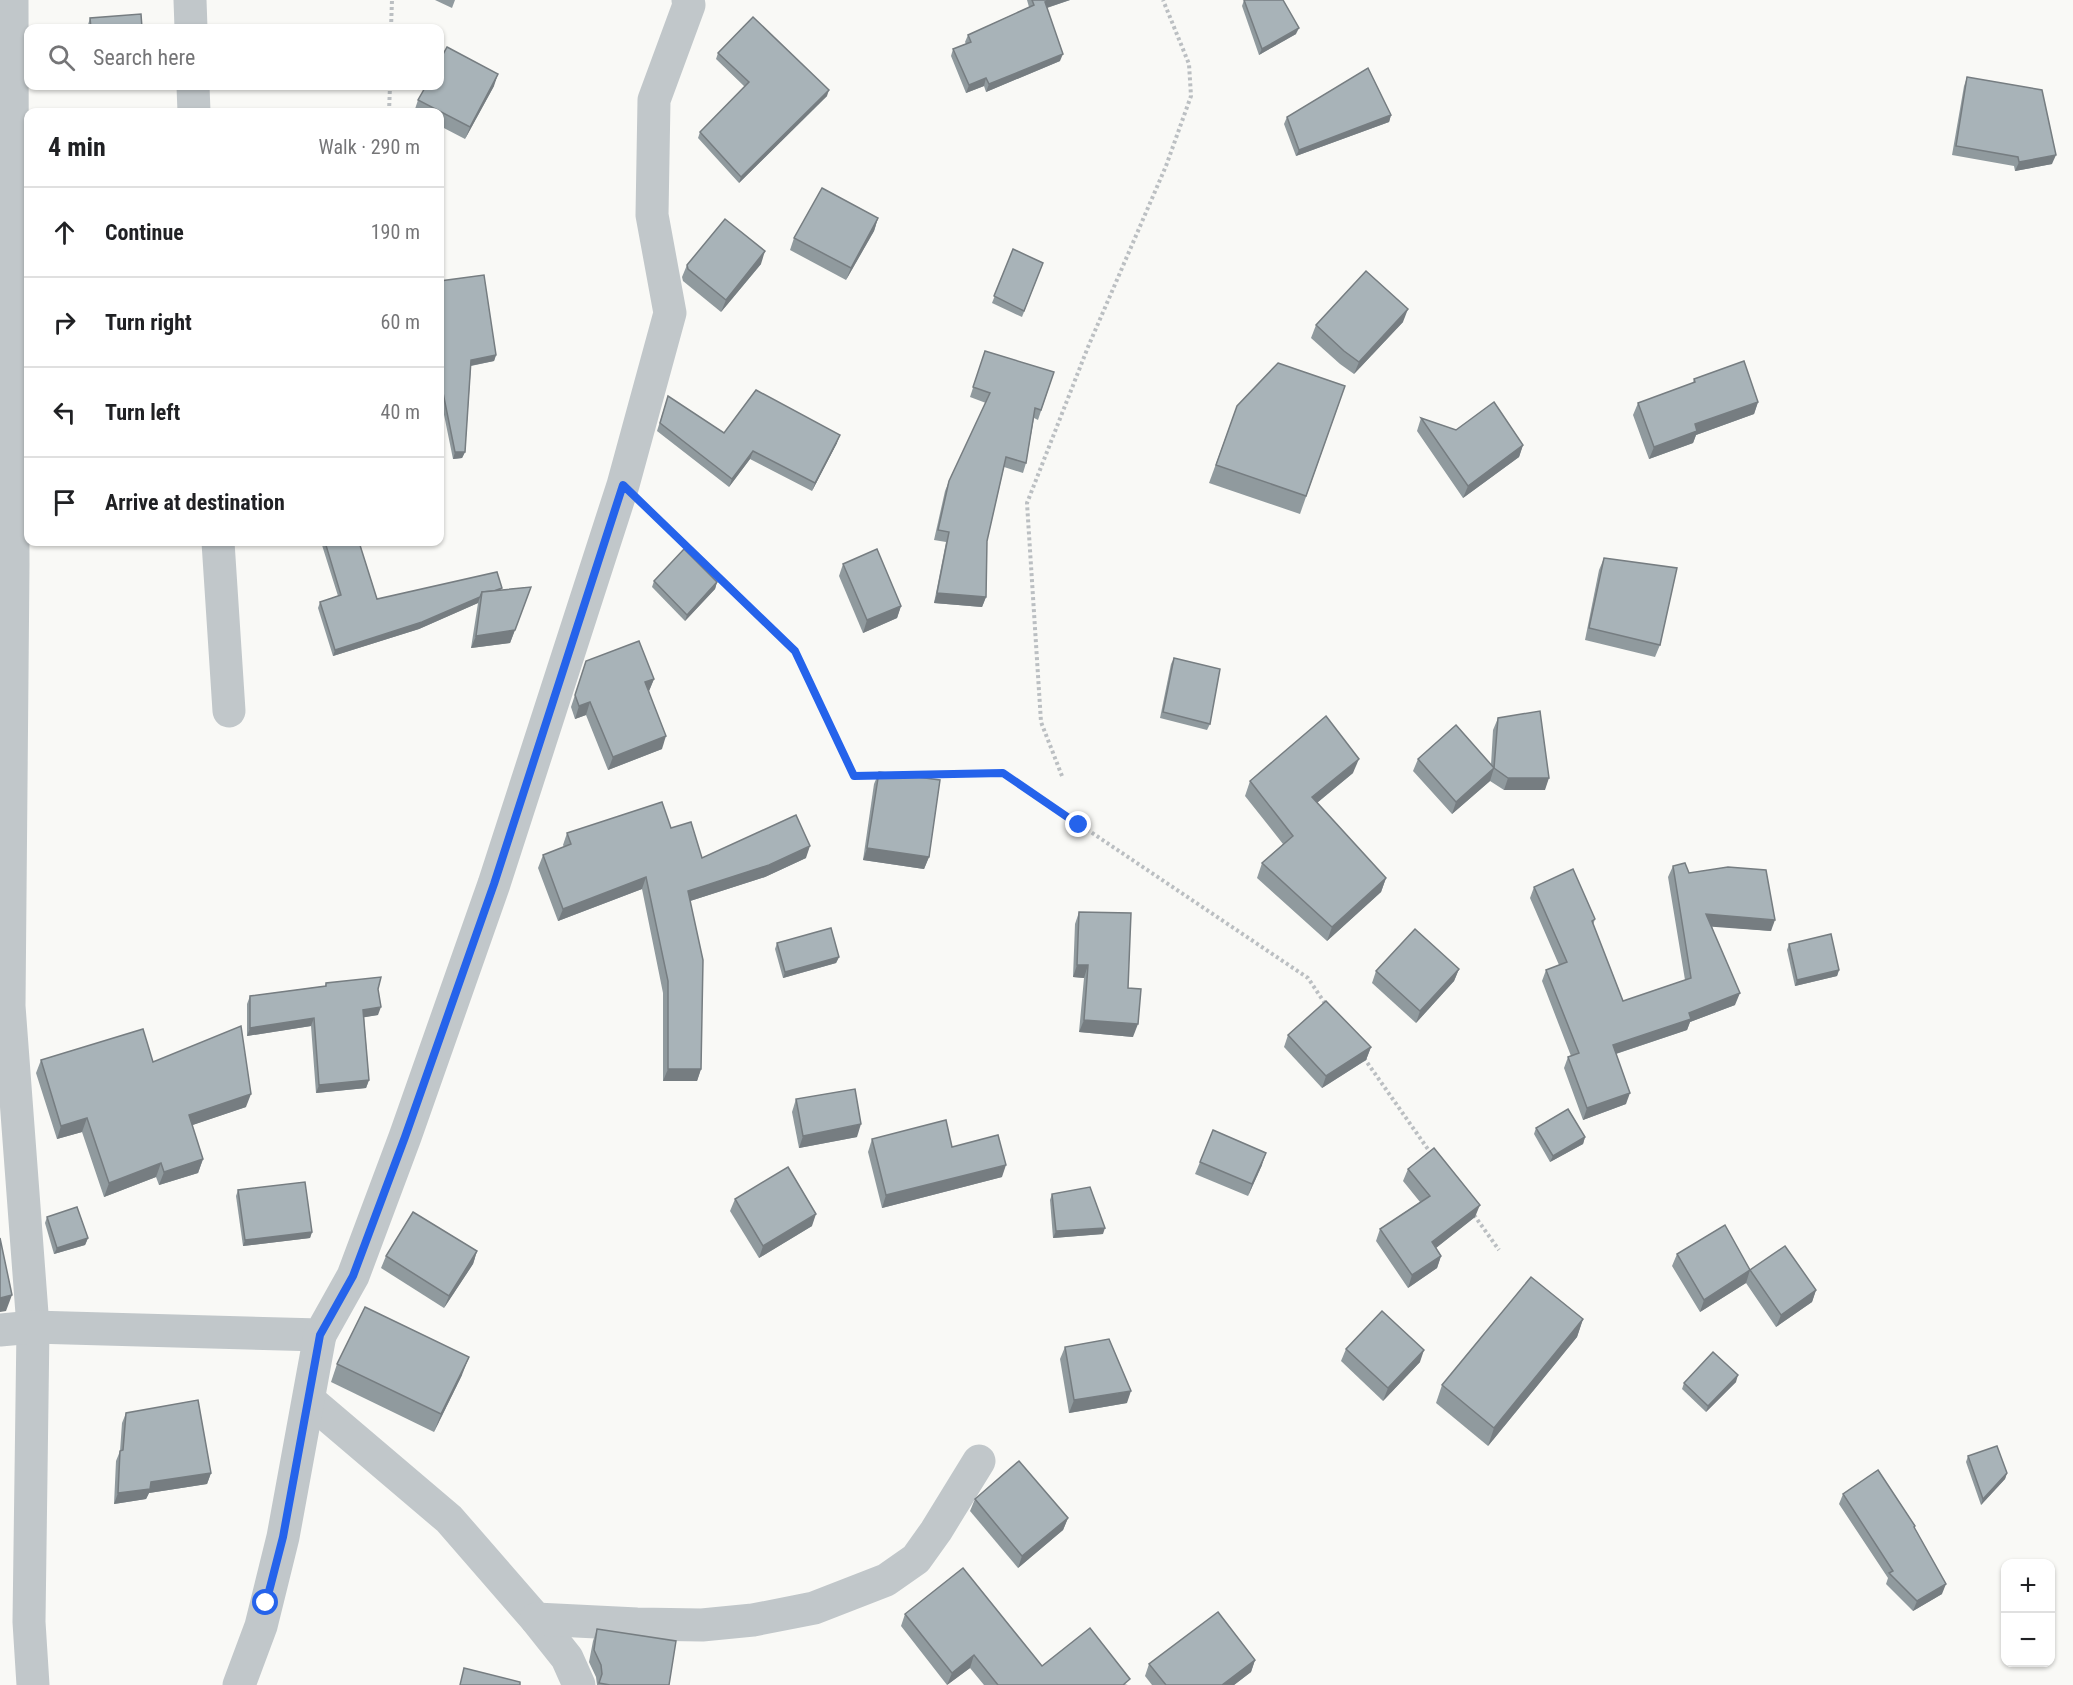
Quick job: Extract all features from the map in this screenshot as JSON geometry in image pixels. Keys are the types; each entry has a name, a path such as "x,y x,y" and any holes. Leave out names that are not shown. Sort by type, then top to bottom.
{"street":[{"path":"12,0 21,238 13,577 9,1006 33,1327 29,1622 33,1685"},
{"path":"190,0 191,24"},
{"path":"239,1685 261,1626 280,1548 320,1335 353,1276 413,1115 494,884 623,485 670,314 652,216 654,100 693,2"},
{"path":"193,90 194,108"},
{"path":"218,546 229,711"},
{"path":"0,1330 33,1327 320,1335"},
{"path":"309,1400 448,1519 536,1619 567,1658 579,1685"},
{"path":"536,1619 637,1624 702,1624 753,1620 814,1608 886,1580 916,1559 936,1532 979,1461"}],"path":[{"path":"391,24 392,0"},
{"path":"1062,776 1041,722 1027,503 1088,347 1166,166 1191,96 1189,64 1163,0"},
{"path":"389,108 390,90"},
{"path":"623,485 795,651 854,776 888,775"},
{"path":"899,775 1003,773 1308,978 1328,1007"},
{"path":"1362,1056 1437,1163"},
{"path":"1472,1212 1499,1251"}],"building":[{"path":"1032,0 1050,0 1045,2 1063,54 989,84 986,78 969,85 953,49 971,42 968,35 1034,5"},
{"path":"1244,0 1283,0 1299,28 1262,49"},
{"path":"141,14 142,24 91,24 90,18"},
{"path":"753,17 829,90 741,177 700,132 749,82 718,53"},
{"path":"447,47 498,74 470,127 444,114 444,108 433,108 418,100 424,90 444,90 444,53"},
{"path":"1368,68 1391,115 1299,150 1287,117"},
{"path":"1967,77 2042,90 2056,155 2019,162 2018,157 1956,146"},
{"path":"822,188 878,218 851,268 794,238"},
{"path":"725,219 765,251 726,300 688,269 687,265"},
{"path":"1013,249 1043,263 1024,311 994,296"},
{"path":"1366,271 1408,309 1359,362 1316,325"},
{"path":"484,275 496,355 471,360 465,452 455,452 444,398 444,280"},
{"path":"985,351 1054,372 1041,410 1035,408 1026,463 1006,457 987,541 986,597 937,593 949,532 938,530 949,481 990,393 973,387"},
{"path":"1744,361 1758,402 1695,424 1697,431 1654,447 1638,403"},
{"path":"1278,363 1345,386 1306,496 1216,465 1237,406"},
{"path":"756,390 840,435 815,483 753,451 732,479 660,423 668,396 724,433"},
{"path":"1494,402 1523,445 1468,486 1421,418 1456,430"},
{"path":"326,546 360,546 377,599 497,572 502,588 482,592 480,597 422,622 335,650 320,602 341,595"},
{"path":"684,549 717,582 687,615 654,581"},
{"path":"877,549 901,606 867,620 843,564"},
{"path":"1604,558 1677,568 1660,645 1589,628"},
{"path":"531,587 515,630 476,636 482,592"},
{"path":"639,641 654,679 645,682 666,736 613,757 590,702 579,706 575,695 586,661"},
{"path":"1174,658 1220,669 1210,724 1163,712"},
{"path":"1540,711 1549,778 1508,778 1494,768 1498,718"},
{"path":"1326,716 1359,759 1312,797 1386,878 1332,927 1262,863 1293,836 1250,781"},
{"path":"1456,725 1494,768 1456,802 1418,759"},
{"path":"879,772 940,780 929,857 867,848"},
{"path":"662,802 671,828 691,822 702,858 796,815 810,846 769,865 688,891 703,960 701,1069 668,1069 668,981 646,877 563,909 543,855 571,844 567,833"},
{"path":"1685,863 1689,873 1728,867 1766,870 1775,920 1706,914 1740,993 1689,1013 1691,1019 1613,1045 1630,1093 1587,1108 1568,1057 1579,1053 1546,970 1567,962 1534,887 1573,869 1595,919 1592,921 1623,1001 1691,978 1673,866"},
{"path":"1079,912 1131,913 1128,988 1141,989 1138,1024 1084,1020 1088,965 1077,965"},
{"path":"831,928 839,957 785,972 777,943"},
{"path":"1415,929 1459,969 1420,1011 1376,971"},
{"path":"1831,934 1839,970 1797,980 1789,944"},
{"path":"381,977 378,989 381,1007 363,1010 369,1080 319,1085 314,1018 250,1028 250,996 326,986 326,983"},
{"path":"1326,1001 1371,1047 1326,1076 1288,1035"},
{"path":"241,1026 251,1094 189,1115 203,1159 164,1172 161,1163 109,1183 87,1118 61,1126 41,1060 143,1029 153,1062"},
{"path":"855,1089 861,1124 803,1136 796,1099"},
{"path":"1568,1109 1585,1137 1553,1156 1536,1128"},
{"path":"946,1120 952,1147 998,1135 1006,1165 886,1195 872,1139"},
{"path":"1213,1130 1266,1153 1252,1184 1200,1162"},
{"path":"1434,1148 1480,1205 1432,1242 1441,1256 1412,1275 1380,1229 1430,1196 1408,1169"},
{"path":"788,1167 816,1214 763,1246 735,1199"},
{"path":"305,1182 312,1232 245,1240 238,1190"},
{"path":"1090,1187 1105,1228 1056,1231 1052,1194"},
{"path":"77,1207 88,1238 57,1248 47,1217"},
{"path":"413,1212 477,1251 449,1296 386,1256"},
{"path":"1725,1225 1750,1270 1704,1300 1677,1254"},
{"path":"0,1238 12,1295 0,1298"},
{"path":"1785,1246 1816,1290 1781,1315 1750,1270"},
{"path":"1531,1277 1583,1319 1494,1428 1442,1385"},
{"path":"365,1307 469,1357 441,1414 337,1364"},
{"path":"1382,1311 1424,1350 1388,1388 1346,1349"},
{"path":"1109,1339 1131,1391 1074,1400 1065,1347"},
{"path":"1713,1352 1738,1375 1708,1406 1684,1383"},
{"path":"198,1400 211,1473 151,1482 150,1489 118,1493 120,1451 123,1450 126,1413"},
{"path":"1997,1446 2007,1473 1983,1499 1968,1456"},
{"path":"1019,1461 1068,1518 1022,1556 975,1499"},
{"path":"1878,1470 1915,1526 1946,1584 1917,1601 1889,1573 1893,1571 1843,1494"},
{"path":"963,1568 1042,1666 1090,1628 1130,1679 1123,1685 998,1685 974,1655 952,1673 905,1614"},
{"path":"1218,1612 1255,1660 1222,1685 1166,1685 1149,1664"},
{"path":"597,1629 676,1641 669,1685 599,1683 602,1674 601,1665 594,1650"},
{"path":"464,1668 520,1682 520,1685 460,1685"}],"route":[{"path":"266,1603 283,1537 320,1335 353,1276 405,1137 494,884 623,485 795,651 854,776 1003,773 1079,825"}]}
